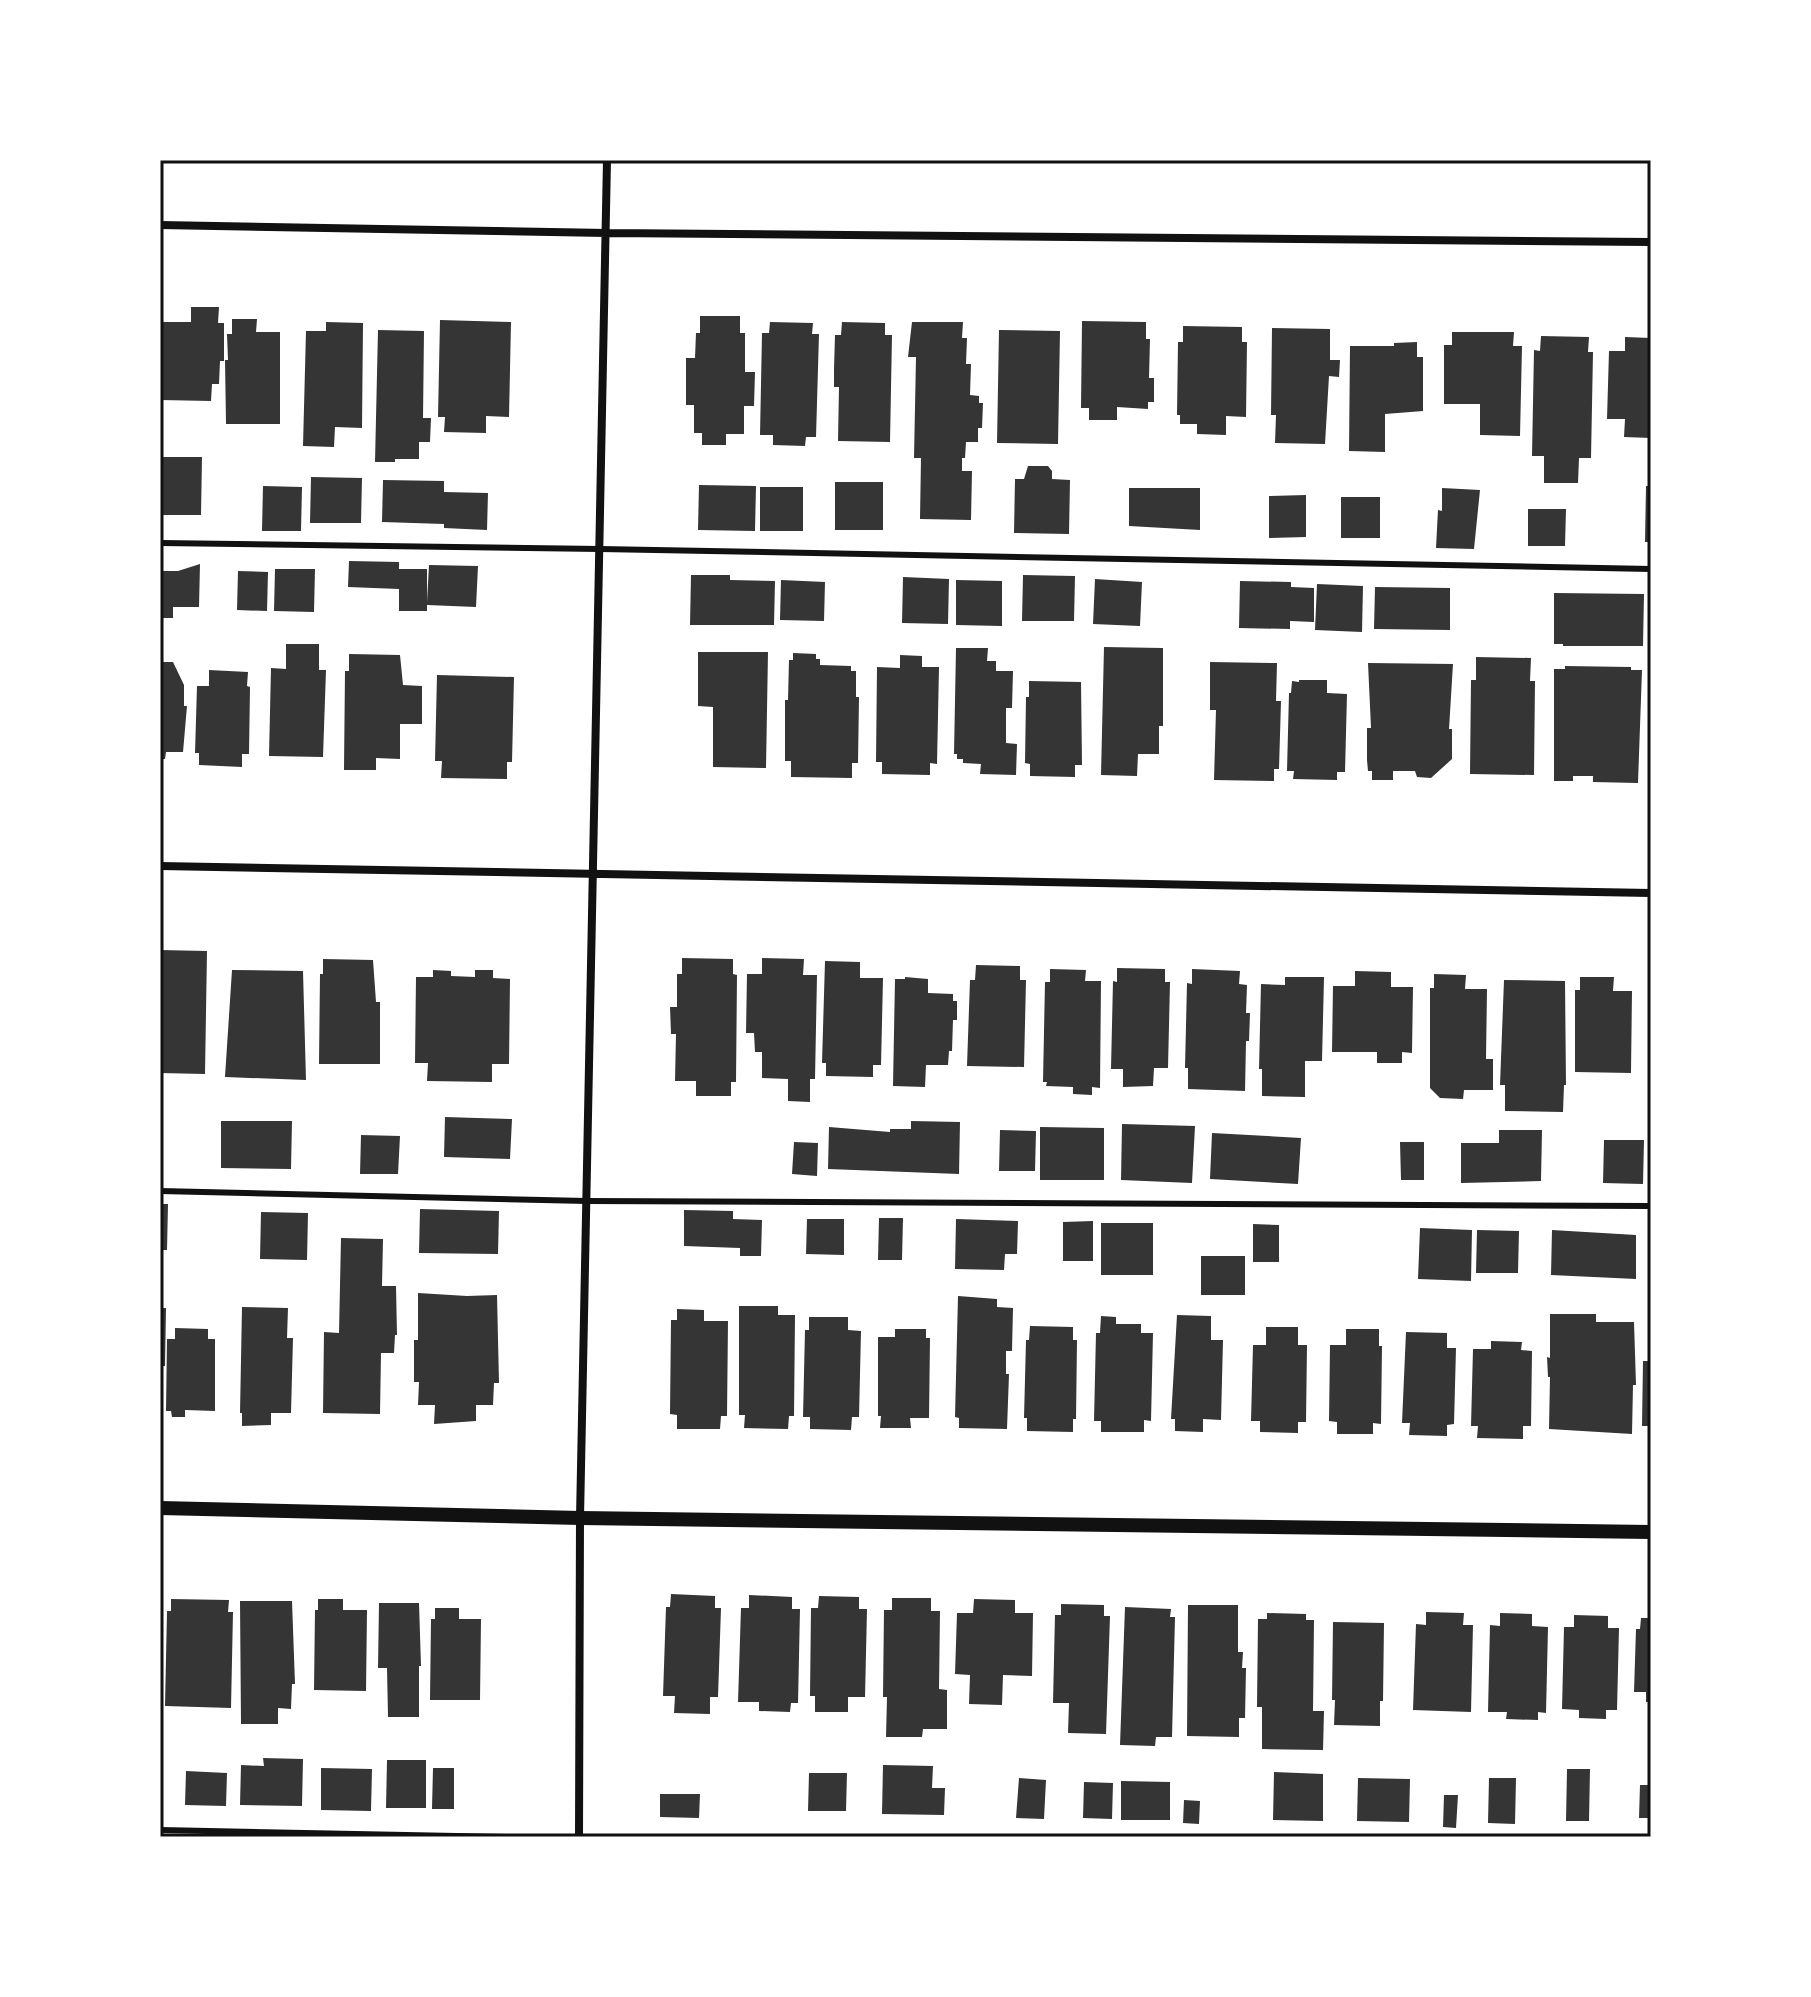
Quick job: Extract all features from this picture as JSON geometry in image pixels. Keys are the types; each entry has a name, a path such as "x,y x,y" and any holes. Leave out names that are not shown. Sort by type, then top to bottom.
{"street":[{"path":"579,1837 580,1518 607,160"},
{"path":"160,225 607,233 1651,242"},
{"path":"160,866 1651,893"},
{"path":"160,1508 580,1518 1651,1532"}],"lane":[{"path":"160,543 1651,569"},
{"path":"160,1191 587,1201 1651,1206"},
{"path":"160,1830 507,1837"}],"building":[{"path":"191,307 219,307 218,323 224,323 224,361 220,361 219,384 212,384 211,401 160,400 160,322 191,322"},
{"path":"700,316 740,316 740,333 745,333 745,372 755,372 754,406 744,406 744,434 726,434 726,445 702,445 702,433 694,433 694,405 686,405 686,358 695,358"},
{"path":"232,319 257,319 256,332 280,332 280,424 226,424 225,360 228,360 227,334 232,334"},
{"path":"440,320 511,322 509,417 486,416 486,433 444,432 445,417 438,417"},
{"path":"1082,321 1146,322 1146,339 1150,339 1149,378 1154,378 1154,402 1148,402 1148,409 1117,407 1117,420 1089,420 1089,408 1081,408"},
{"path":"326,322 363,323 362,428 335,427 334,447 303,446 306,331 326,331"},
{"path":"770,322 813,323 812,334 819,334 816,437 806,437 805,446 773,445 773,435 760,435 762,333 769,333"},
{"path":"842,322 885,323 885,335 892,335 890,442 838,441 839,387 834,387 835,335 841,335"},
{"path":"912,322 963,322 962,338 967,338 966,364 971,364 970,395 979,396 979,403 983,403 978,442 966,442 965,458 962,458 962,471 972,471 971,520 920,519 921,458 914,458 916,357 908,357"},
{"path":"1183,326 1242,327 1242,342 1247,342 1246,417 1226,416 1226,435 1197,434 1197,424 1180,424 1180,415 1177,415 1178,342 1183,342"},
{"path":"1272,328 1330,329 1330,360 1340,360 1339,377 1329,376 1325,444 1275,443 1276,415 1271,415"},
{"path":"378,330 424,331 423,418 431,418 430,442 419,442 419,459 375,462"},
{"path":"999,330 1060,331 1058,444 997,443"},
{"path":"1452,332 1514,332 1513,346 1522,346 1520,436 1480,435 1480,404 1444,404 1444,345 1452,345"},
{"path":"1541,336 1589,337 1588,352 1593,352 1591,458 1579,458 1578,483 1544,483 1544,456 1532,456 1534,350 1540,351"},
{"path":"1625,337 1651,338 1651,438 1624,437 1625,419 1607,419 1609,351 1625,351"},
{"path":"1417,342 1417,357 1423,357 1423,411 1385,414 1385,452 1349,451 1350,346 1394,346 1394,343"},
{"path":"163,457 202,457 201,515 163,515"},
{"path":"1028,466 1048,466 1052,479 1070,480 1069,534 1014,533 1015,479 1024,479"},
{"path":"311,477 362,478 361,523 310,523"},
{"path":"383,480 444,481 444,492 488,493 487,530 444,528 444,524 382,522"},
{"path":"835,482 883,482 883,530 835,530"},
{"path":"699,485 756,486 755,531 698,530"},
{"path":"263,486 302,487 301,531 262,531"},
{"path":"1646,486 1651,486 1651,542 1645,542"},
{"path":"760,487 803,487 803,531 760,531"},
{"path":"1129,488 1200,488 1200,530 1129,526"},
{"path":"1442,488 1480,490 1474,549 1436,548"},
{"path":"1306,495 1306,537 1269,538 1269,496"},
{"path":"1341,497 1380,497 1380,538 1341,538"},
{"path":"1528,509 1566,509 1565,546 1528,546"},
{"path":"349,561 399,562 399,569 427,569 427,602 429,565 478,566 476,607 427,605 427,611 399,611 399,589 348,587"},
{"path":"200,564 199,607 173,607 173,618 160,618 160,571 178,571"},
{"path":"275,569 315,569 314,612 274,611"},
{"path":"238,571 268,572 267,611 237,610"},
{"path":"691,575 730,575 730,580 775,581 774,625 690,625"},
{"path":"1023,575 1075,576 1074,621 1022,621"},
{"path":"903,577 949,579 948,624 902,623"},
{"path":"1095,579 1142,582 1140,626 1093,624"},
{"path":"781,580 825,582 824,621 780,620"},
{"path":"956,580 1002,581 1002,626 956,625"},
{"path":"1240,581 1291,582 1291,587 1314,588 1314,622 1290,621 1290,629 1239,628"},
{"path":"1317,584 1363,586 1362,632 1315,630"},
{"path":"1375,587 1450,588 1450,630 1374,629"},
{"path":"1554,593 1644,594 1643,646 1554,644"},
{"path":"286,644 319,644 319,670 326,670 323,757 269,756 271,668 286,669"},
{"path":"1104,647 1163,648 1163,726 1159,726 1159,754 1138,754 1137,776 1101,775"},
{"path":"956,648 988,648 987,661 996,661 996,671 1013,671 1012,708 1006,708 1006,743 1017,744 1016,775 980,774 981,764 963,763 963,759 957,759 957,754 954,754"},
{"path":"698,652 768,652 766,768 713,767 713,707 698,706"},
{"path":"793,653 816,654 820,665 851,666 851,671 856,671 856,697 859,697 858,763 852,763 852,778 791,777 791,761 785,761 785,700 788,700 789,660 793,660"},
{"path":"349,654 400,655 403,685 422,686 422,724 400,724 400,759 376,758 376,770 344,770 345,671 349,671"},
{"path":"900,655 922,656 922,667 939,667 937,764 930,763 930,775 882,774 882,762 876,762 877,667 900,668"},
{"path":"1476,657 1531,658 1530,681 1535,681 1534,775 1470,774 1471,680 1476,680"},
{"path":"160,662 173,662 184,685 184,706 187,706 183,752 166,752 165,759 160,759"},
{"path":"1210,662 1277,663 1276,701 1281,701 1279,769 1274,769 1274,781 1214,780 1216,710 1210,710"},
{"path":"1368,663 1453,664 1449,729 1452,729 1452,759 1431,778 1417,777 1415,771 1393,771 1393,780 1372,780 1367,760 1367,728 1371,728"},
{"path":"1565,666 1631,667 1631,670 1642,670 1638,783 1593,782 1593,776 1573,776 1573,781 1554,781 1554,669 1565,669"},
{"path":"209,670 248,672 249,754 242,754 242,767 199,765 199,753 195,753 197,686 209,686"},
{"path":"437,675 514,677 512,762 507,762 507,779 441,778 442,761 435,761"},
{"path":"1327,680 1327,693 1347,694 1345,772 1337,772 1337,780 1293,779 1294,771 1287,771 1289,693 1292,681"},
{"path":"1029,681 1081,682 1082,765 1075,765 1075,777 1030,776 1030,764 1025,763"},
{"path":"1648,733 1651,733 1651,779 1648,779"},
{"path":"160,950 207,951 205,1074 160,1073"},
{"path":"682,958 733,959 733,974 737,975 736,1082 731,1082 731,1096 696,1096 696,1081 675,1081 676,1034 671,1034 670,1007 677,1007 677,974 682,974"},
{"path":"762,958 804,959 803,975 817,975 815,1079 810,1079 810,1102 788,1101 788,1079 762,1078 762,1052 755,1052 754,1033 746,1033 747,974 762,974"},
{"path":"323,959 373,960 376,1002 380,1002 380,1064 319,1064 320,974 323,974"},
{"path":"825,961 860,962 860,978 883,978 881,1065 873,1065 873,1077 826,1076 826,1063 822,1063"},
{"path":"976,965 1020,966 1020,980 1026,980 1024,1067 967,1066 970,980 975,980"},
{"path":"1117,968 1165,969 1165,982 1170,982 1168,1068 1154,1068 1153,1086 1123,1087 1123,1069 1111,1069 1113,981 1117,982"},
{"path":"1050,969 1086,970 1085,981 1101,981 1100,1088 1092,1087 1092,1095 1073,1094 1073,1087 1046,1086 1047,1082 1043,1082 1045,982 1050,982"},
{"path":"1192,969 1240,971 1239,984 1247,985 1246,1013 1250,1013 1245,1091 1188,1089 1188,1068 1185,1068 1187,983 1192,984"},
{"path":"232,970 303,971 306,1080 225,1077"},
{"path":"433,970 451,971 451,976 475,977 475,970 493,970 493,978 510,979 509,1064 492,1064 492,1082 427,1081 428,1063 415,1063 416,977 433,977"},
{"path":"1355,971 1391,972 1391,987 1413,987 1412,1053 1402,1052 1402,1063 1377,1063 1377,1052 1332,1052 1333,986 1355,986"},
{"path":"1434,974 1466,975 1465,989 1487,989 1486,1059 1493,1059 1493,1090 1464,1090 1463,1099 1440,1098 1430,1088 1430,988 1434,988"},
{"path":"1285,977 1324,977 1322,1061 1305,1061 1305,1097 1262,1096 1262,1069 1259,1069 1261,984 1285,985"},
{"path":"1580,977 1614,977 1613,991 1632,991 1631,1073 1575,1072 1575,990 1580,990"},
{"path":"895,979 928,979 928,993 953,994 953,1001 957,1001 957,1020 953,1020 952,1051 949,1051 948,1065 926,1065 925,1087 893,1086"},
{"path":"1504,980 1565,981 1566,1085 1563,1112 1505,1111 1505,1085 1500,1085"},
{"path":"445,1117 512,1119 510,1159 444,1157"},
{"path":"221,1121 292,1121 291,1169 221,1168"},
{"path":"911,1121 960,1122 959,1174 828,1169 829,1127 890,1132 890,1129 911,1129"},
{"path":"1122,1124 1195,1126 1192,1183 1121,1180"},
{"path":"1040,1127 1104,1128 1104,1180 1040,1180"},
{"path":"1000,1130 1036,1131 1035,1171 999,1171"},
{"path":"1499,1130 1542,1130 1541,1181 1461,1183 1461,1143 1499,1143"},
{"path":"1212,1133 1301,1138 1298,1184 1210,1179"},
{"path":"361,1135 400,1136 398,1174 360,1174"},
{"path":"1604,1140 1644,1140 1643,1184 1603,1183"},
{"path":"794,1142 818,1143 817,1176 792,1174"},
{"path":"1400,1142 1424,1142 1424,1180 1401,1180"},
{"path":"160,1204 168,1204 167,1250 160,1250"},
{"path":"420,1209 499,1211 498,1254 419,1253"},
{"path":"684,1210 733,1211 733,1219 762,1220 761,1256 740,1256 740,1248 684,1246"},
{"path":"261,1212 308,1213 307,1260 260,1259"},
{"path":"879,1218 903,1218 902,1260 878,1260"},
{"path":"807,1219 844,1219 844,1255 806,1254"},
{"path":"956,1219 1018,1221 1017,1254 1005,1254 1004,1270 955,1269"},
{"path":"1093,1221 1093,1261 1063,1261 1063,1222"},
{"path":"1101,1223 1153,1223 1153,1275 1101,1275"},
{"path":"1253,1224 1279,1225 1279,1262 1253,1262"},
{"path":"1420,1228 1472,1230 1471,1281 1418,1279"},
{"path":"1477,1230 1519,1231 1518,1273 1476,1273"},
{"path":"1552,1230 1636,1235 1636,1279 1551,1275"},
{"path":"341,1238 383,1239 382,1286 396,1286 397,1335 394,1353 381,1353 380,1414 323,1413 324,1332 339,1333"},
{"path":"1201,1256 1245,1256 1245,1295 1201,1295"},
{"path":"418,1293 497,1295 499,1383 494,1383 493,1405 476,1405 476,1421 434,1424 435,1405 418,1405 419,1382 414,1382 414,1340 418,1340"},
{"path":"958,1296 997,1299 997,1307 1013,1308 1012,1351 1006,1351 1006,1374 1009,1374 1007,1429 959,1428 959,1418 955,1417"},
{"path":"739,1306 778,1306 778,1315 795,1315 794,1416 789,1416 788,1429 744,1428 745,1415 739,1415"},
{"path":"242,1307 288,1308 287,1338 293,1338 291,1413 271,1413 271,1425 242,1426"},
{"path":"160,1308 166,1308 165,1366 160,1366"},
{"path":"677,1309 704,1310 704,1321 728,1321 727,1416 721,1416 720,1429 677,1429 677,1415 670,1414 671,1320 677,1320"},
{"path":"1550,1314 1596,1314 1596,1322 1634,1322 1636,1385 1633,1385 1632,1434 1549,1429 1550,1377 1547,1357 1550,1358"},
{"path":"1177,1315 1211,1316 1211,1340 1223,1340 1221,1420 1203,1419 1203,1432 1175,1431 1175,1419 1171,1419"},
{"path":"1101,1316 1116,1317 1116,1324 1141,1324 1141,1333 1153,1333 1151,1421 1144,1420 1144,1432 1101,1432 1101,1421 1094,1421 1096,1333 1100,1333"},
{"path":"809,1317 848,1317 848,1330 861,1331 859,1417 852,1417 851,1430 810,1429 810,1417 803,1417 805,1330 809,1330"},
{"path":"1030,1326 1073,1327 1073,1340 1077,1340 1076,1419 1073,1419 1073,1432 1027,1431 1027,1418 1024,1418 1026,1340 1029,1340"},
{"path":"1266,1327 1298,1327 1298,1345 1307,1345 1306,1422 1298,1422 1298,1433 1260,1432 1260,1421 1251,1421 1253,1345 1266,1345"},
{"path":"175,1328 208,1329 208,1339 215,1339 215,1411 185,1410 185,1417 172,1417 171,1411 166,1411 167,1339 175,1339"},
{"path":"895,1329 926,1329 926,1338 930,1338 929,1418 910,1418 911,1428 880,1428 881,1416 878,1416 878,1337 895,1337"},
{"path":"1346,1329 1379,1329 1379,1346 1382,1346 1381,1424 1373,1423 1373,1434 1337,1434 1337,1422 1329,1421 1330,1345 1346,1345"},
{"path":"1406,1332 1447,1333 1447,1348 1456,1348 1454,1424 1447,1425 1447,1436 1409,1435 1410,1423 1402,1423"},
{"path":"1491,1341 1522,1342 1521,1350 1532,1351 1531,1426 1523,1426 1523,1439 1477,1438 1478,1426 1471,1426 1473,1349 1491,1349"},
{"path":"1643,1361 1651,1361 1651,1426 1642,1426"},
{"path":"671,1594 715,1596 715,1608 721,1608 718,1697 710,1697 710,1714 674,1713 675,1696 663,1696 666,1607 670,1607"},
{"path":"749,1595 792,1597 792,1609 800,1609 798,1703 791,1703 790,1712 759,1711 759,1702 738,1702 741,1608 749,1608"},
{"path":"819,1596 859,1597 859,1609 867,1609 865,1697 848,1697 848,1712 815,1712 815,1696 810,1696 811,1608 818,1608"},
{"path":"160,1597 163,1597 163,1644 160,1644"},
{"path":"892,1598 931,1598 931,1611 940,1611 939,1689 947,1690 947,1729 923,1729 922,1737 886,1737 884,1610 892,1610"},
{"path":"171,1599 229,1600 228,1612 233,1612 231,1708 165,1706 167,1611 171,1611"},
{"path":"318,1599 343,1599 343,1610 367,1610 366,1691 314,1690 315,1610 318,1610"},
{"path":"974,1599 1015,1600 1015,1613 1033,1613 1032,1676 1003,1675 1002,1705 969,1704 970,1675 955,1674 957,1613 973,1613"},
{"path":"240,1601 292,1601 295,1684 292,1684 291,1709 278,1708 278,1724 241,1724"},
{"path":"379,1603 419,1603 419,1717 388,1717 387,1668 378,1668"},
{"path":"1061,1604 1104,1605 1104,1616 1110,1616 1106,1734 1068,1733 1069,1703 1053,1703 1055,1615 1061,1615"},
{"path":"1188,1605 1238,1605 1238,1652 1243,1652 1242,1668 1246,1668 1245,1718 1239,1718 1239,1737 1187,1736"},
{"path":"1125,1607 1171,1609 1170,1617 1175,1617 1172,1737 1156,1737 1155,1746 1120,1745"},
{"path":"435,1608 459,1608 459,1619 481,1619 480,1700 430,1700 431,1619 435,1619"},
{"path":"1426,1612 1464,1613 1463,1625 1473,1625 1471,1712 1413,1710 1416,1624 1426,1625"},
{"path":"1267,1613 1306,1614 1306,1620 1314,1620 1313,1711 1324,1711 1323,1750 1262,1749 1262,1707 1257,1707 1258,1619 1267,1619"},
{"path":"1500,1613 1532,1614 1532,1626 1548,1627 1546,1713 1538,1712 1538,1720 1506,1719 1507,1712 1488,1712 1490,1625 1500,1626"},
{"path":"1574,1615 1608,1616 1608,1628 1619,1628 1617,1710 1606,1710 1606,1719 1579,1718 1579,1710 1562,1709 1564,1627 1574,1627"},
{"path":"1641,1618 1651,1618 1651,1702 1646,1702 1646,1692 1634,1692 1636,1629 1640,1629"},
{"path":"1333,1622 1384,1623 1380,1726 1334,1725"},
{"path":"263,1758 303,1759 302,1806 240,1805 241,1765 264,1766"},
{"path":"387,1760 426,1760 426,1808 386,1808"},
{"path":"883,1765 933,1766 932,1788 945,1788 944,1815 882,1814"},
{"path":"321,1768 372,1769 371,1811 321,1810"},
{"path":"433,1768 454,1768 454,1809 432,1809"},
{"path":"1567,1769 1590,1769 1589,1821 1566,1821"},
{"path":"186,1771 227,1773 226,1806 185,1805"},
{"path":"1274,1772 1323,1774 1323,1821 1273,1820"},
{"path":"809,1773 847,1773 846,1811 808,1811"},
{"path":"1019,1778 1046,1780 1044,1819 1016,1818"},
{"path":"1358,1778 1410,1779 1409,1822 1357,1821"},
{"path":"1489,1778 1516,1778 1515,1824 1488,1823"},
{"path":"1121,1781 1170,1782 1170,1820 1121,1820"},
{"path":"1084,1782 1113,1783 1112,1819 1083,1818"},
{"path":"1640,1785 1651,1785 1651,1818 1639,1818"},
{"path":"660,1794 700,1794 699,1818 660,1817"},
{"path":"1444,1795 1458,1795 1456,1828 1443,1827"},
{"path":"1184,1800 1200,1801 1199,1824 1183,1823"}]}
